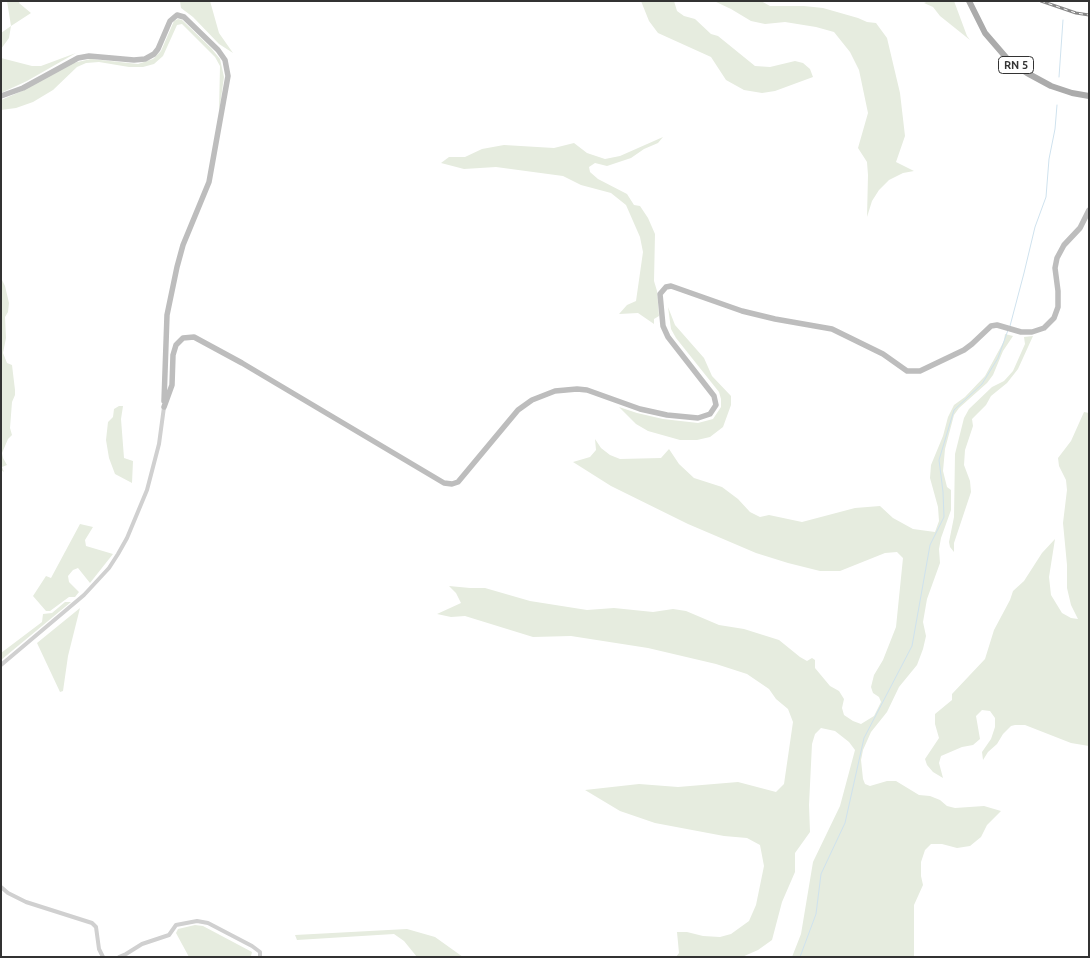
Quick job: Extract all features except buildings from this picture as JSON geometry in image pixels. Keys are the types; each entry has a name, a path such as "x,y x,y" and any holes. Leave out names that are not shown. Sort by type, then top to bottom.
{"main road":[{"name":"RN 5","path":"969,1 985,34 1010,62 1051,86 1089,96"}],"street":[{"path":"1,96 23,88 78,58 89,56 145,60 158,49 170,21 177,15 184,17 218,50 225,60 228,76 209,182 183,246 177,267 168,315 164,407 159,444 147,490 127,538 109,568 84,595 1,665"},
{"path":"164,407 172,385 176,345 183,338 194,337 242,363 444,483 452,484 458,482 518,410 532,400 555,391 577,388 587,390 640,409 667,414 698,418 710,414 716,405 714,396 668,337 663,326 660,294 663,288 668,286 742,311 832,329 883,354 907,371 920,371 972,344 990,326 1002,326 1032,332 1044,328 1054,318 1058,307 1055,268 1057,258 1064,245 1080,228 1089,210"},
{"path":"1,887 8,893 26,902 92,923 96,927 99,950 103,957"},
{"path":"119,957 142,944 169,935 176,925 197,921 208,923 252,946 260,952 260,957"}],"shaded area":[{"path":"7,1 20,1 19,3 31,13 11,26"},
{"path":"180,1 210,1 219,33 233,53 219,44 193,17 181,8"},
{"path":"641,1 674,1 677,11 684,16 695,19 711,34 718,36 755,66 770,67 795,61 803,63 810,69 813,77 775,91 762,93 744,90 726,80 711,57 658,33 649,21"},
{"path":"714,1 761,1 770,6 823,8 876,23 887,38 900,93 905,136 896,162 914,171 903,173 889,180 872,201 867,217 867,162 858,148 868,113 859,70 850,52 834,32 785,22 765,24 751,21"},
{"path":"929,1 954,1 970,40 940,16 933,7 924,3"},
{"path":"182,20 220,59 224,77 219,112 220,66 215,57 182,24 177,25 163,56 154,64 143,67 129,67 99,62 86,63 77,67 53,90 33,102 16,108 1,110 1,100 22,91 73,63 91,59 138,64 153,59 161,51 174,21"},
{"path":"11,26 9,38 1,49 1,33"},
{"path":"76,53 27,81 1,93 1,58 32,66 41,66"},
{"path":"663,137 658,143 644,149 631,158 607,166 595,163 589,167 590,172 598,179 627,194 634,205 640,206 655,234 654,281 657,291 659,316 654,319 654,324 638,313 619,314 627,305 636,301 643,252 640,237 626,205 611,193 581,185 563,176 496,167 464,169 441,163 449,157 465,157 482,149 504,145 554,148 574,143 587,153 605,159 620,156"},
{"path":"1,278 9,303 8,312 5,317 6,338 3,353 7,363 12,365 15,390 10,428 12,435 8,439 2,453 7,465 2,467 4,472 1,470"},
{"path":"668,307 675,325 704,358 712,376 731,396 731,405 723,427 710,437 697,440 680,440 648,431 636,424 619,407 663,419 698,423 713,419 721,407 719,392 671,329"},
{"path":"1005,334 1013,336 1003,351 993,375 954,415 945,449 943,471 947,487 951,490 951,510 941,538 939,549 940,563 927,599 923,622 926,636 923,649 917,665 899,687 887,712 871,732 861,760 863,779 865,784 870,786 887,781 896,781 919,795 930,796 940,800 947,806 955,808 984,806 1001,811 987,825 981,837 970,846 957,848 942,844 931,844 925,850 921,862 923,885 914,905 914,957 792,957 801,934 813,862 840,806 855,750 849,742 835,731 821,728 815,734 812,744 809,805 810,832 795,853 795,872 782,902 772,940 758,950 742,957 676,957 679,953 677,932 720,937 731,934 749,921 756,905 764,866 760,845 747,838 724,836 655,823 620,811 585,790 639,784 678,787 738,782 776,792 784,784 793,722 788,709 776,699 769,689 747,674 716,664 648,648 571,636 533,637 465,616 451,617 437,614 461,603 456,593 449,586 485,588 530,601 587,610 614,608 653,612 673,609 686,611 719,625 744,629 779,640 807,661 812,658 815,660 815,668 830,686 839,691 844,699 842,708 844,715 861,724 874,716 881,702 879,697 873,693 871,687 874,675 883,660 896,627 903,558 897,552 885,553 840,571 820,571 788,563 756,553 688,524 611,486 573,462 590,457 596,450 595,439 601,448 610,455 620,459 661,458 669,449 679,464 694,478 722,487 738,499 750,512 760,517 769,515 802,522 855,508 880,506 893,518 913,529 935,532 939,521 938,507 930,478 931,465 954,405 965,397 985,376 1004,341"},
{"path":"1033,336 1018,369 1007,383 991,396 986,405 972,419 973,426 965,450 964,465 970,481 971,492 954,543 954,552 949,542 954,517 955,454 964,418 969,409 992,387 1004,381 1013,371 1025,344 1024,337"},
{"path":"123,406 121,419 124,458 133,461 132,483 115,474 109,458 106,440 108,422 113,417 114,409"},
{"path":"1084,412 1089,413 1089,746 1071,743 1025,725 1015,725 1011,726 1003,734 983,760 982,752 991,739 995,727 995,718 990,711 982,710 976,716 980,739 973,745 962,747 941,756 939,763 943,778 933,772 925,759 939,738 935,724 935,714 952,700 952,694 985,659 994,630 1013,591 1024,581 1042,553 1055,539 1049,577 1051,595 1062,613 1071,618 1078,619 1071,605 1067,588 1063,523 1067,490 1066,480 1059,466 1058,458 1071,441"},
{"path":"80,524 93,527 85,540 86,546 113,554 90,583 78,568 73,570 68,576 69,582 79,592 75,597 69,597 50,611 46,611 33,596 46,576 51,578"},
{"path":"65,602 71,602 1,660 1,653 42,622 43,614 52,613"},
{"path":"80,608 68,656 63,691 60,692 37,643"},
{"path":"195,925 203,926 252,952 251,956 189,957 176,933 178,929"},
{"path":"407,929 435,937 463,957 417,957 404,941 394,934 297,940 295,935"}],"waterway":[{"path":"1059,77 1063,20"},
{"path":"1010,326 1035,227 1046,197 1049,159 1055,129 1057,105"},
{"path":"800,957 816,914 821,874 845,823 864,738 912,646 930,545 944,517 939,460 954,410 982,384 998,358 1008,330"}],"railway":[{"path":"1041,1 1076,13 1089,15"}]}
